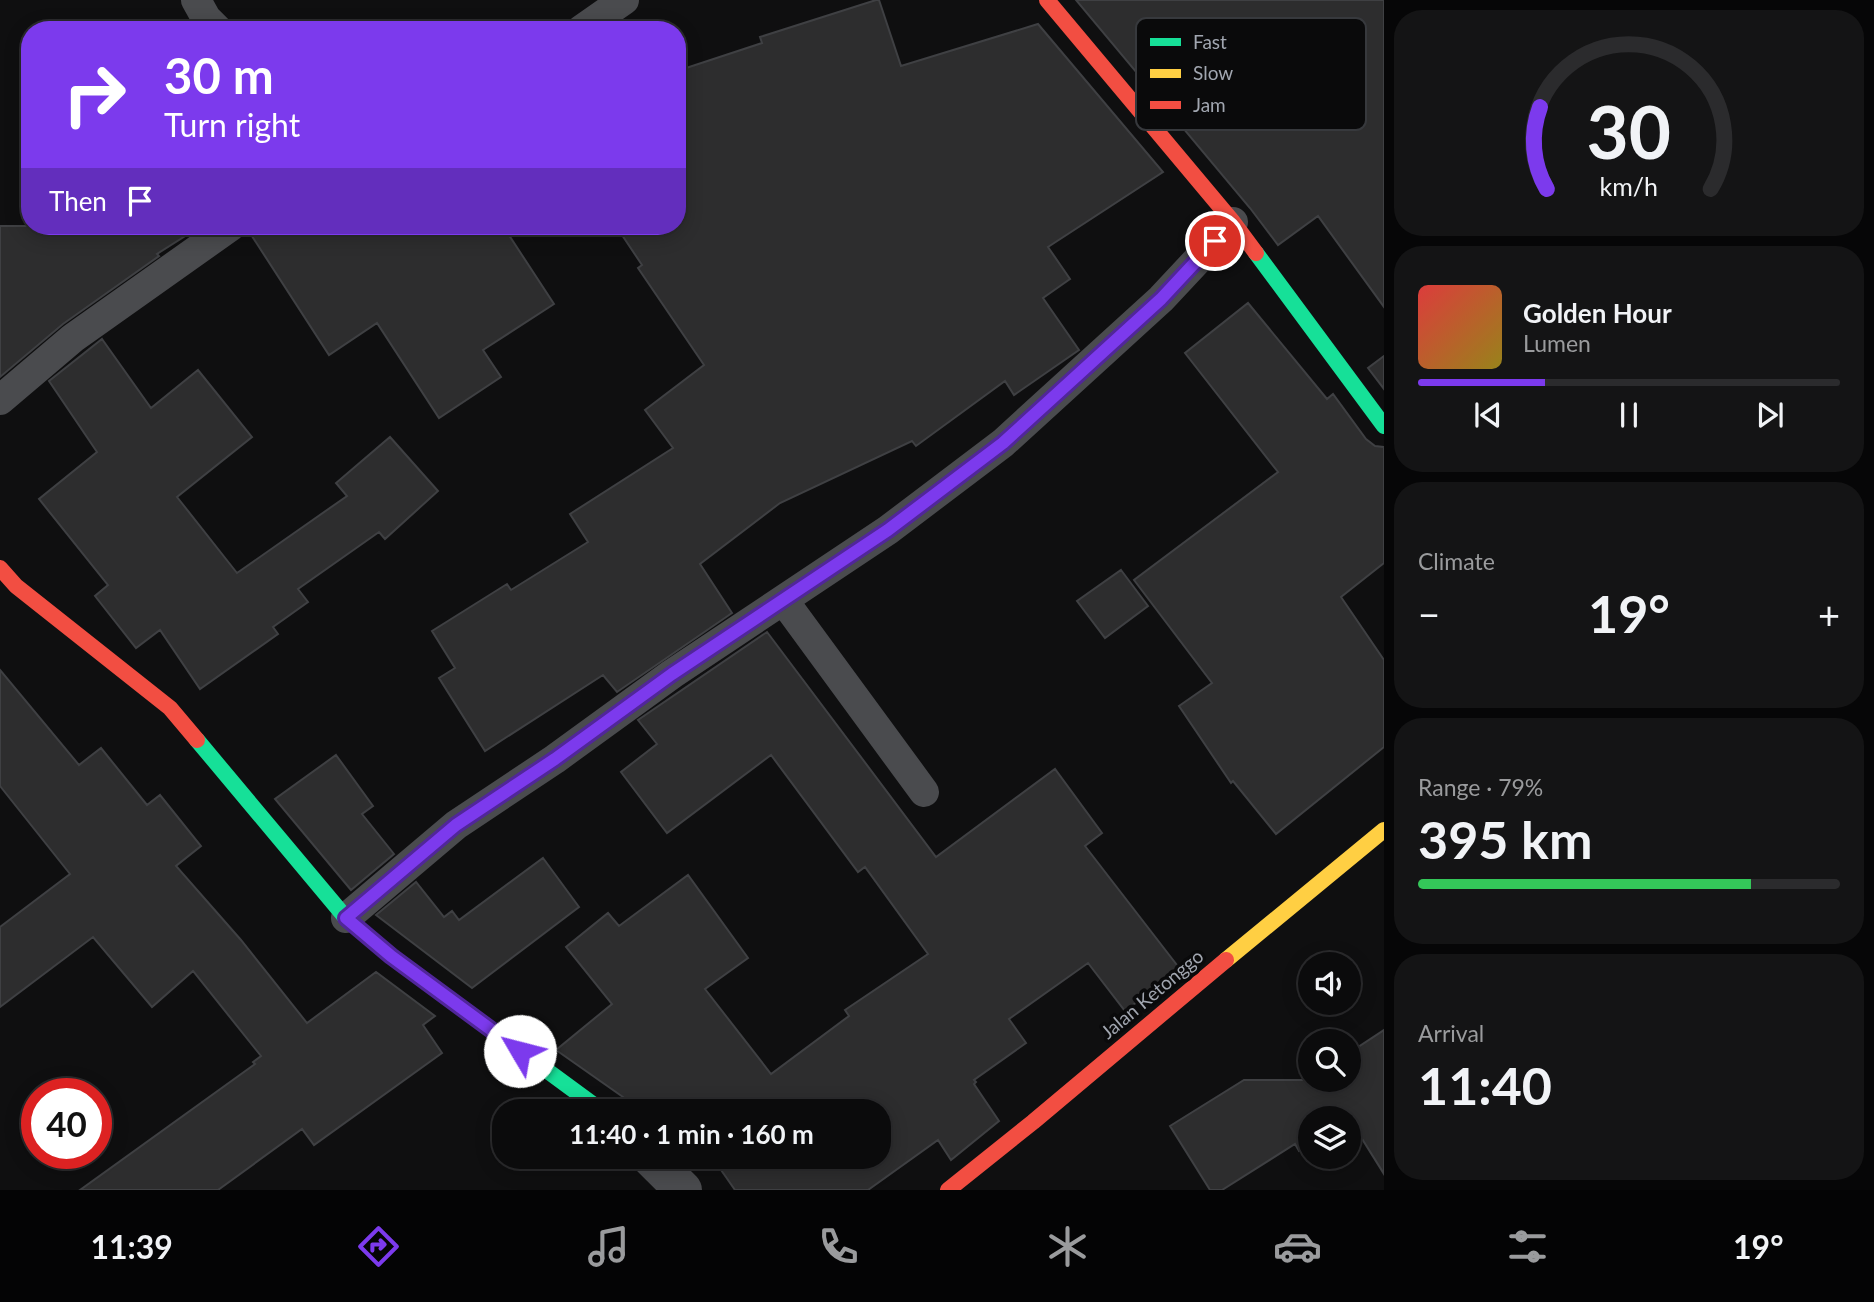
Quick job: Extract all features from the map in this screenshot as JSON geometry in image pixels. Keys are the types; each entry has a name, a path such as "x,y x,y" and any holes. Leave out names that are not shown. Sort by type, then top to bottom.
{"street":[{"path":"1047,0 1136,106"},
{"path":"1156,130 1233,222 1384,426"},
{"path":"0,568 16,586 170,708 346,918 391,956 586,1099"},
{"name":"Jalan Ketonggo","path":"948,1190 1384,830"},
{"path":"662,1169 683,1190"}],"lane":[{"path":"196,0 209,21"},
{"path":"593,21 624,0"},
{"path":"346,918 456,825 555,759 672,674 888,530 1003,443 1161,299 1233,222"},
{"path":"0,400 73,338 218,235"},
{"path":"784,601 924,792"}],"building":[{"path":"879,0 901,66 1038,24 1163,172 1048,247 1070,279 1043,298 1079,350 1014,395 1005,381 916,446 912,441 780,503 700,564 732,613 617,692 603,675 485,751 439,678 455,668 432,631 507,584 511,590 588,542 570,514 673,448 645,410 704,365 638,268 642,265 622,235 686,235 686,68 762,43 760,37"},
{"path":"1076,0 1384,0 1384,307 1318,216 1278,245 1185,130 1366,130 1366,18 1136,18 1136,72"},
{"path":"0,226 21,226 21,235 187,235 63,324 0,377"},
{"path":"251,235 509,235 554,304 483,350 501,377 439,418 377,323 329,355"},
{"path":"1248,303 1327,399 1333,394 1366,439 1375,446 1384,447 1384,563 1341,597 1384,660 1384,747 1276,834 1233,781 1231,783 1179,706 1212,683 1134,580 1278,472 1185,353"},
{"path":"102,339 151,408 198,370 252,437 177,497 237,573 347,496 336,483 390,437 438,491 385,539 379,532 298,589 308,602 273,627 278,634 200,689 160,630 136,648 95,596 108,585 39,499 97,452 49,381"},
{"path":"1384,356 1384,389 1368,368"},
{"path":"1121,570 1148,606 1105,638 1077,601"},
{"path":"767,632 936,857 1055,769 1102,833 1085,846 1180,969 1125,1011 1088,963 1009,1019 1026,1043 974,1080 999,1121 951,1160 938,1140 868,1190 735,1190 720,1169 891,1169 891,1099 626,1099 556,1050 612,1004 566,947 608,913 619,926 688,875 748,958 705,989 771,1074 849,1016 845,1010 928,954 865,867 858,872 771,755 667,833 621,772 657,744 638,720"},
{"path":"0,670 79,765 101,748 147,805 160,795 201,846 176,866 241,940 307,1023 376,972 435,1016 423,1025 442,1053 314,1145 302,1129 218,1190 80,1190 255,1064 253,1062 261,1056 193,971 152,1007 93,937 0,1007 0,927 70,874 0,786"},
{"path":"336,755 373,806 362,814 394,854 351,890 275,799"},
{"path":"543,858 579,907 472,988 376,915 416,882 444,917 452,911 459,920"},
{"path":"1384,1030 1384,1174 1361,1137 1361,1106 1298,1106 1298,1149 1295,1144 1222,1190 1210,1190 1170,1126 1244,1080 1298,1080 1298,1092 1361,1092 1361,1045"}],"traffic: fast":[{"path":"1256,253 1384,426"},
{"path":"197,740 346,918 391,956 586,1099"}],"traffic: slow":[{"path":"1226,960 1384,830"}],"traffic: jam":[{"path":"1047,0 1136,106"},
{"path":"1156,130 1256,253"},
{"path":"0,568 16,586 170,708 197,740"},
{"path":"948,1190 1226,960"}],"route":[{"path":"520,1051 391,956 346,918 456,825 555,759 672,674 888,530 1003,443 1161,299 1215,241"}]}
